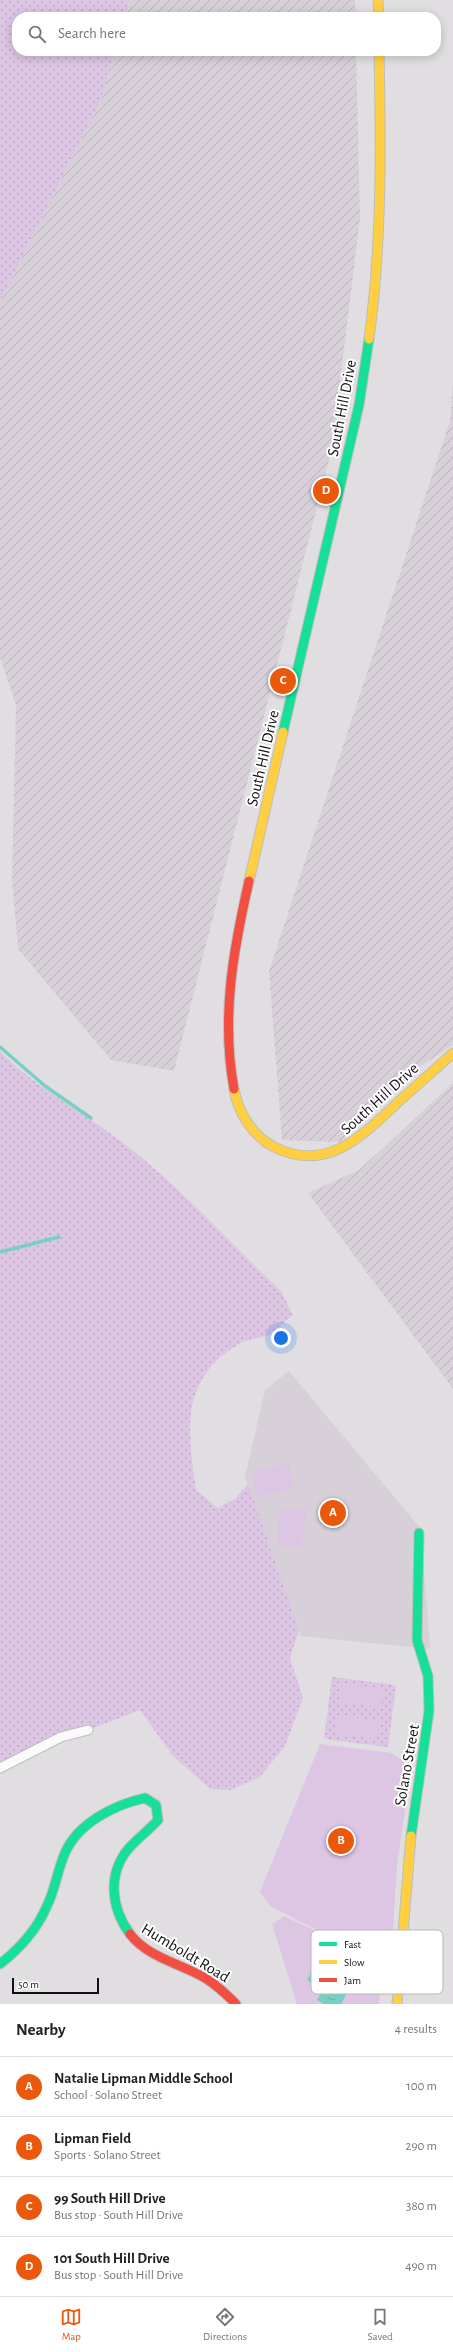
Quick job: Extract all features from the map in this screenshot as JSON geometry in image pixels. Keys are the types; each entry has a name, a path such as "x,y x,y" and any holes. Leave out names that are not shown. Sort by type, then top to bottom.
{"street":[{"path":"378,0 379,12"},
{"name":"South Hill Drive","path":"379,56 380,199 376,288 350,448 235,941 228,1000 228,1031 233,1090 244,1120 265,1143 277,1150 294,1155 330,1153 344,1148 358,1139 453,1053"},
{"name":"Solano Street","path":"402,1930 408,1854 430,1711 428,1676 417,1640 419,1533"},
{"path":"0,1768 55,1740 88,1730"},
{"name":"Humboldt Road","path":"0,1964 29,1936 44,1912 64,1854 72,1841 93,1821 125,1804 145,1798 156,1805 158,1820 126,1851 114,1874 115,1905 122,1926 137,1943 159,1956 210,1980 223,1990 236,2004"},
{"name":"Solano Street","path":"397,2004 398,1994"}],"shaded area":[{"path":"0,0 130,0 126,12 12,12 12,56 114,56 101,99 0,301"},
{"path":"130,0 355,0 356,12 126,12"},
{"path":"114,56 356,56 360,217 332,448 174,1071 111,1060 18,949 12,879 16,705 0,658 0,301 101,99"},
{"path":"453,382 453,1045 407,1075 341,1142 282,1140 269,971 450,421"},
{"path":"0,1051 47,1090 131,1149 170,1183 208,1218 281,1291 293,1315 272,1333 241,1343 218,1359 205,1375 196,1391 192,1409 190,1428 196,1490 218,1508 235,1499 248,1484 299,1630 290,1658 303,1698 285,1746 260,1777 231,1790 210,1789 172,1755 140,1710 0,1764"},
{"path":"453,1083 453,1389 308,1193 359,1170"},
{"path":"289,1371 421,1529 430,1649 301,1636 245,1477 265,1390"},
{"path":"289,1463 294,1489 256,1497 251,1472"},
{"path":"280,1508 306,1510 302,1547 277,1545"},
{"path":"332,1677 396,1685 388,1747 324,1739"},
{"path":"342,1683 384,1689 381,1708 339,1702"},
{"path":"338,1715 380,1721 377,1739 336,1734"},
{"path":"320,1744 392,1753 403,1761 411,1771 397,1864 393,1930 317,1930 270,1906 260,1892"},
{"path":"284,1916 314,1930 311,1930 311,1994 380,1994 379,2004 297,2004 272,1924"}],"water":[{"path":"311,1972 311,1982 307,1980"},
{"path":"320,1994 346,1994 341,2004 324,2004 317,2000"}],"waterway":[{"path":"0,1047 45,1086 91,1118"},
{"path":"0,1252 59,1237"}],"traffic: fast":[{"path":"283,732 359,405 369,339"},
{"path":"411,1836 429,1711 428,1676 417,1640 419,1533"},
{"path":"0,1964 20,1946 32,1932 42,1916 54,1888 65,1853 71,1842 88,1824 98,1817 121,1805 145,1798 156,1805 158,1820 129,1848 117,1869 115,1880 114,1891 119,1913 130,1934"}],"traffic: slow":[{"path":"378,0 379,12"},
{"path":"369,339 376,267 380,195 379,56"},
{"path":"249,881 283,732"},
{"path":"234,1089 243,1115 253,1130 266,1142 274,1147 293,1154 310,1156 326,1154 341,1148 356,1139 453,1053"},
{"path":"403,1930 411,1836"},
{"path":"397,2004 398,1994"}],"traffic: jam":[{"path":"234,1089 230,1063 229,1010 238,933 249,881"},
{"path":"130,1934 146,1949 196,1973 209,1981 236,2004"}],"place":[{"name":"101 South Hill Drive","path":"326,491"},
{"name":"99 South Hill Drive","path":"283,681"},
{"name":"Natalie Lipman Middle School","path":"333,1513"},
{"name":"Lipman Field","path":"341,1841"}]}
